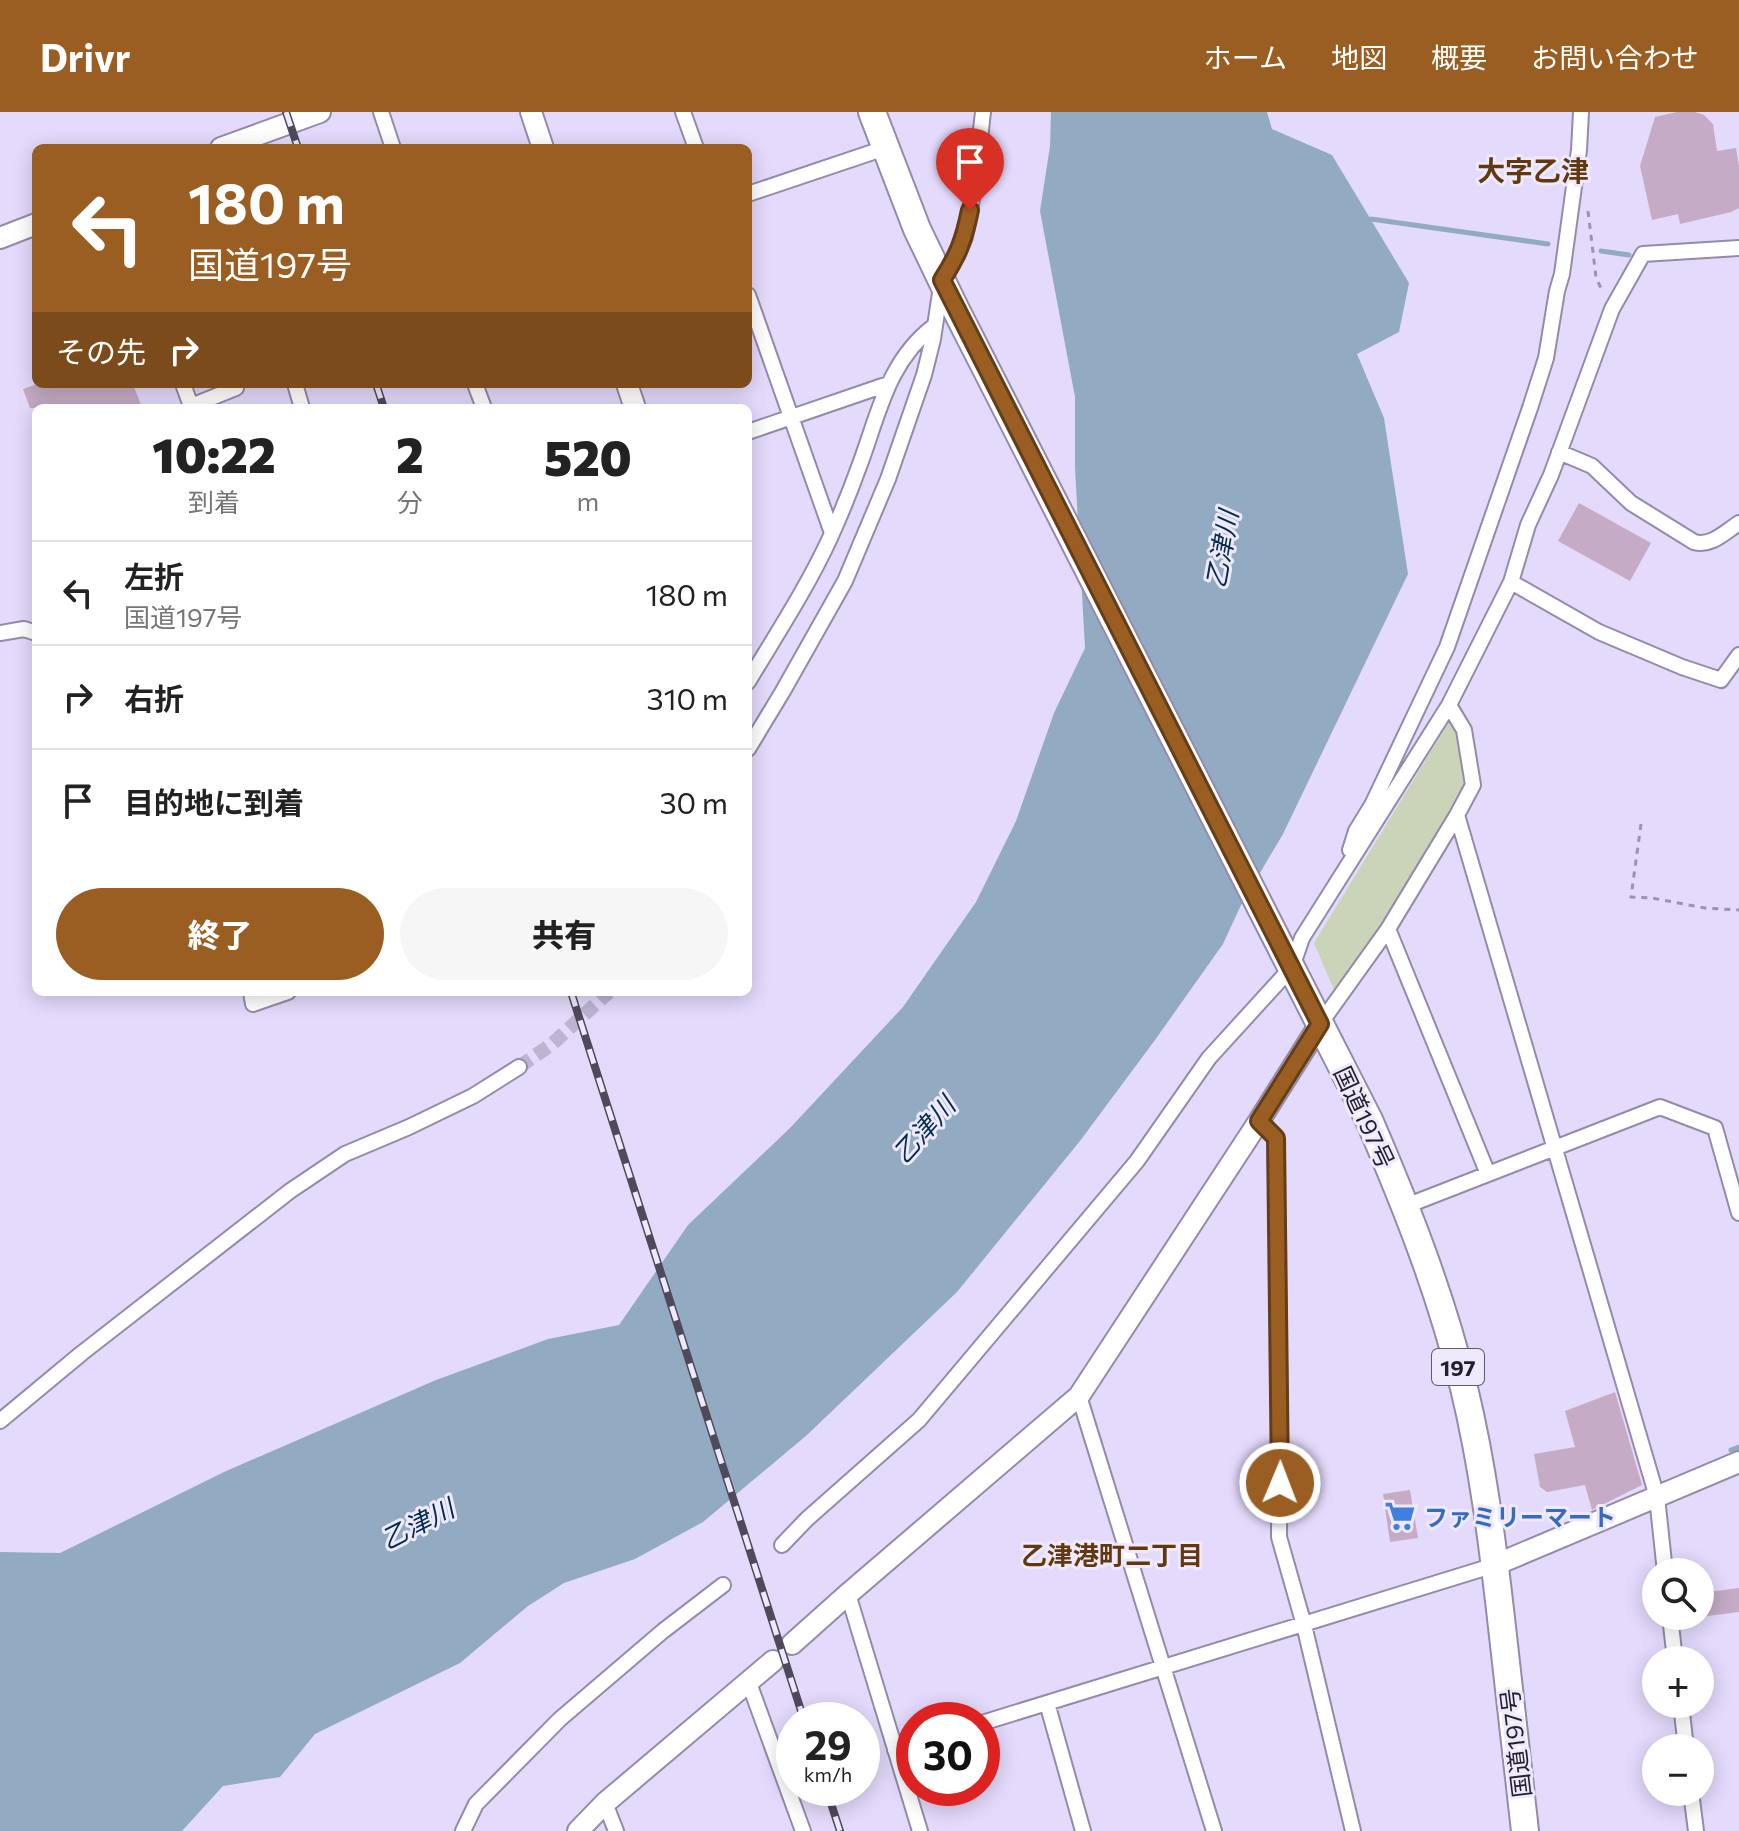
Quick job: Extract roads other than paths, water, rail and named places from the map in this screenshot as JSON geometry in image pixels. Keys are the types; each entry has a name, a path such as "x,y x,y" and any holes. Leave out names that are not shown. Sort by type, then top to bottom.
{"highway":[{"name":"国道197号","path":"872,112 917,229 954,306 1369,1120 1406,1206 1436,1291 1464,1389 1481,1476 1495,1565 1525,1831"}],"street":[{"path":"232,144 320,112"},
{"path":"381,112 392,144"},
{"path":"531,112 542,144"},
{"path":"683,112 695,144"},
{"path":"752,742 845,581 871,522 915,403 924,375 942,280 965,237 983,112"},
{"path":"1345,867 1356,831 1372,805 1447,647 1546,358 1562,274 1579,150 1581,112"},
{"path":"752,193 885,148"},
{"path":"0,238 32,226"},
{"path":"782,1545 919,1420 1137,1161 1209,1058 1292,967 1302,938 1449,705 1511,582 1528,525 1551,475 1615,304 1643,254 1739,248"},
{"path":"752,306 832,533"},
{"path":"752,675 818,565 860,465 888,384 918,339 934,326"},
{"path":"752,431 888,384"},
{"path":"196,404 232,388"},
{"path":"1559,452 1592,466 1631,503 1694,542 1709,543 1739,523"},
{"path":"1511,582 1599,632 1721,680 1739,655"},
{"path":"0,633 24,629 32,632"},
{"path":"792,1644 1079,1396 1320,1024 1388,929 1457,815 1473,785 1464,730 1449,705"},
{"path":"1457,815 1657,1497 1664,1558"},
{"path":"1388,929 1488,1174"},
{"path":"252,996 253,1004 276,996"},
{"path":"0,1421 290,1191 345,1154 473,1096 519,1067"},
{"path":"1406,1206 1660,1107 1715,1128 1736,1184 1739,1213"},
{"path":"1259,1121 1276,1138 1279,1537 1304,1625 1353,1831"},
{"path":"1079,1396 1214,1831"},
{"path":"1000,1717 1495,1565 1739,1462"},
{"path":"463,1831 476,1804 560,1719 663,1631 723,1585"},
{"path":"848,1594 920,1831"},
{"path":"578,1831 605,1803 773,1661"},
{"path":"749,1683 803,1831"},
{"path":"1047,1703 1083,1831"},
{"path":"605,1803 616,1831"},
{"path":"1693,1806 1696,1831"}],"water":[{"name":"乙津川","path":"1051,112 1267,112 1272,129 1332,155 1409,283 1399,332 1357,354 1384,418 1408,574 1283,834 1241,905 1223,944 1080,1141 957,1292 807,1435 703,1522 635,1559 564,1583 528,1606 460,1663 315,1734 280,1777 223,1786 182,1831 0,1831 0,1552 60,1553 224,1472 436,1380 548,1339 619,1325 688,1225 790,1128 903,1007 976,902 1016,821 1054,713 1085,648 1075,468 1075,397 1040,211 1050,146"}],"waterway":[{"path":"1368,221 1548,244"},
{"path":"1601,251 1629,255"},
{"path":"1731,1450 1739,1447"}],"tunnel":[{"path":"519,1067 552,1044 605,996"}],"railway":[{"path":"286,112 297,144"},
{"path":"377,388 383,404"},
{"path":"572,996 798,1702"},
{"path":"832,1806 840,1831"}],"place":[{"name":"ファミリーマート","path":"1400,1516"}],"district":[{"name":"大字乙津","path":"1533,170"},
{"name":"乙津港町二丁目","path":"1112,1554"}]}
